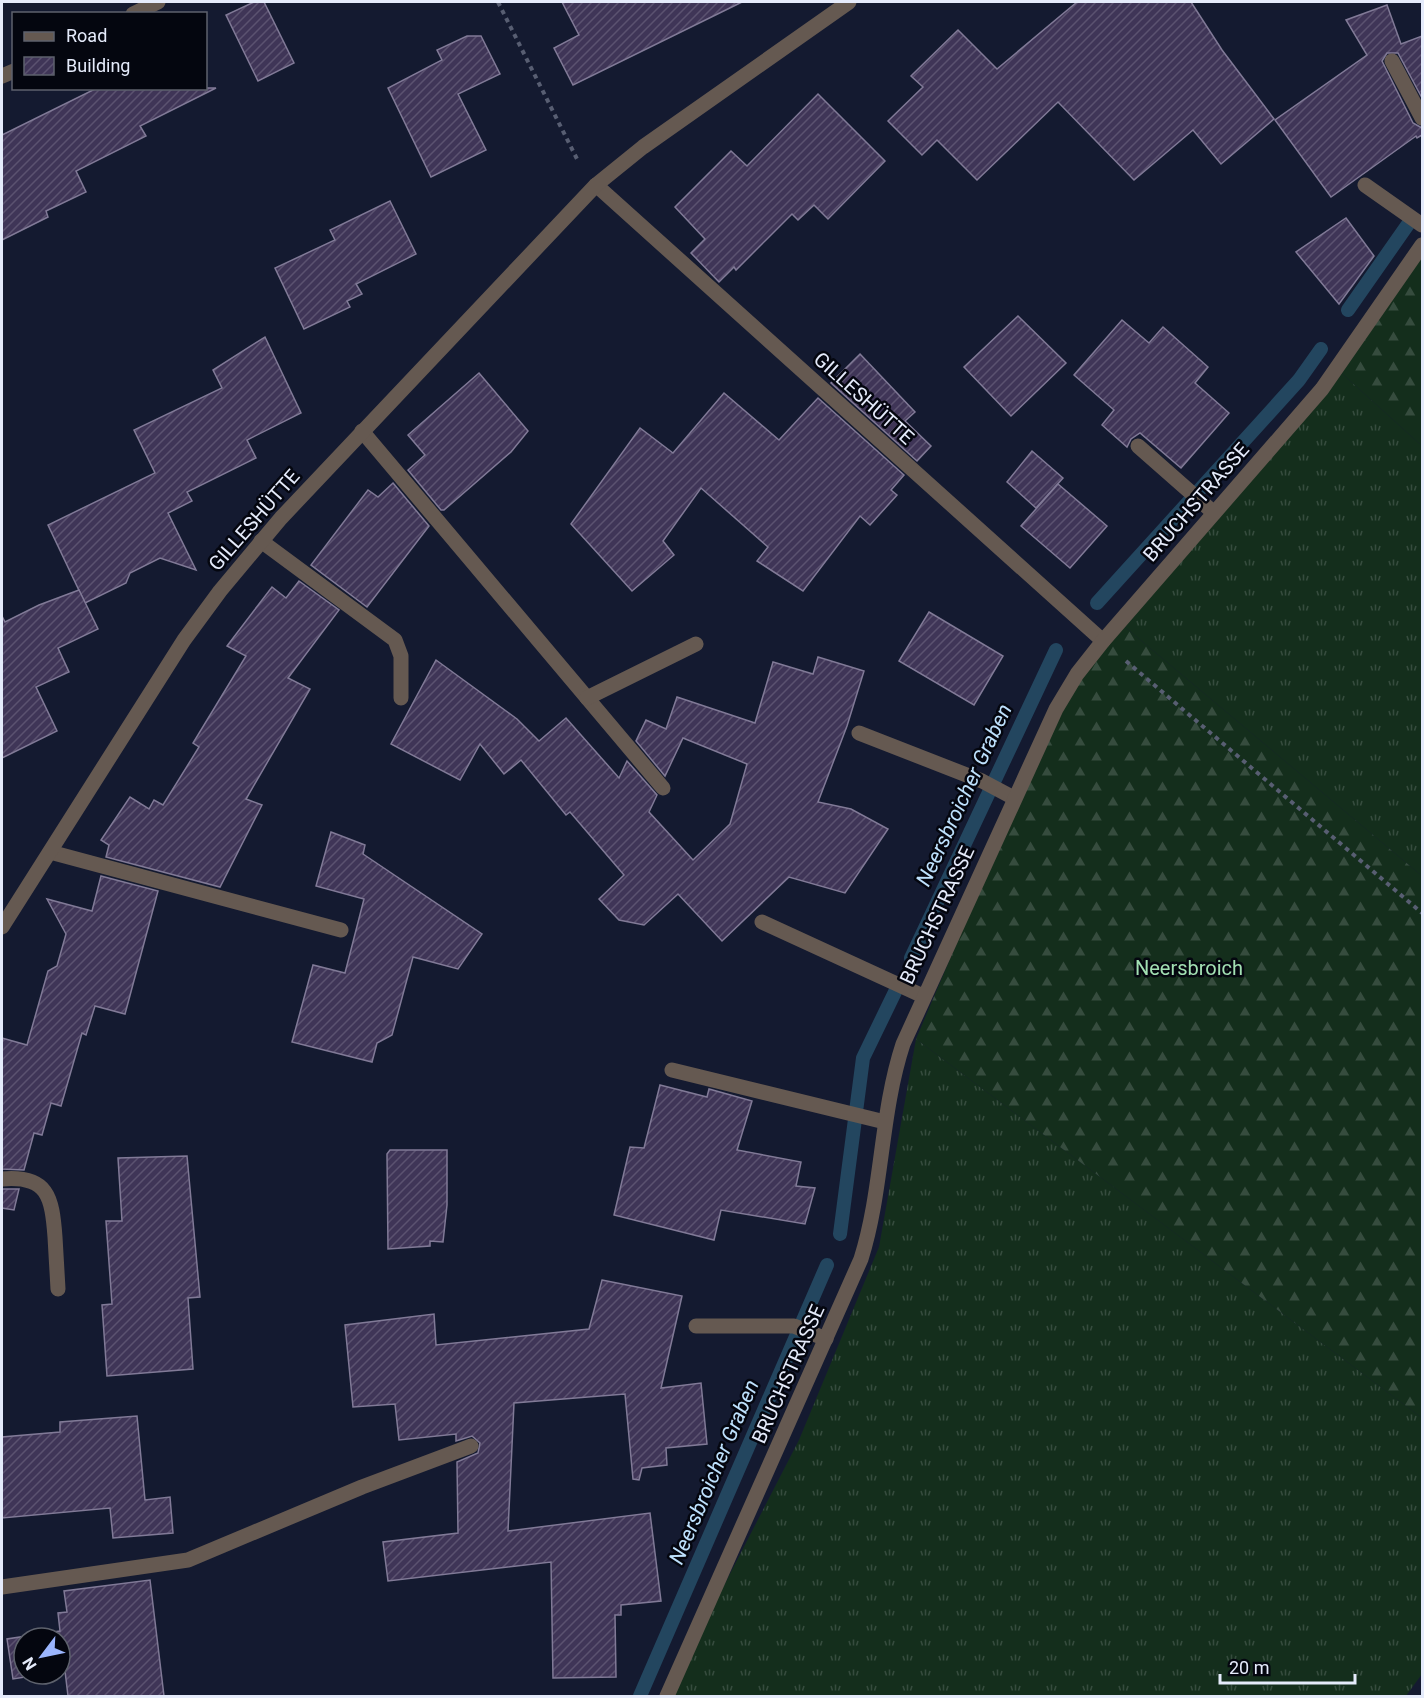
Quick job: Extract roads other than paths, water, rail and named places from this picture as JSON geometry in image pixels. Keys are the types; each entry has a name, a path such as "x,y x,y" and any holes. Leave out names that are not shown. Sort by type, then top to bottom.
{"street":[{"path":"137,12 158,2"},
{"name":"GILLESHÜTTE","path":"2,927 184,640 261,541 362,431 596,186 644,147 849,2"},
{"path":"1392,61 1422,118"},
{"path":"1365,185 1422,225"},
{"name":"GILLESHÜTTE","path":"596,186 1103,642"},
{"name":"BRUCHSTRASSE","path":"667,1696 855,1274 869,1233 885,1122 896,1065 923,996 1066,691 1103,642 1322,388 1422,245"},
{"path":"362,431 663,789"},
{"path":"1138,446 1214,513"},
{"path":"261,541 395,640 401,656 401,698"},
{"path":"587,698 696,644"},
{"path":"858,734 982,780 1014,798"},
{"path":"50,852 342,930"},
{"path":"762,922 923,996"},
{"path":"672,1070 885,1122"},
{"path":"2,1179 18,1177 30,1180 41,1186 49,1197 53,1211 58,1289"},
{"path":"696,1326 800,1329 826,1339"},
{"path":"2,1587 188,1560 362,1487 471,1446"}],"waterway":[{"name":"Neersbroicher Graben","path":"1348,310 1411,220"},
{"name":"Neersbroicher Graben","path":"1097,603 1299,380 1321,349"},
{"name":"Neersbroicher Graben","path":"911,958 1056,650"},
{"name":"Neersbroicher Graben","path":"840,1234 863,1058 895,992"},
{"name":"Neersbroicher Graben","path":"640,1696 827,1265"}],"park label":[{"name":"Neersbroich","path":"1189,968"}]}
